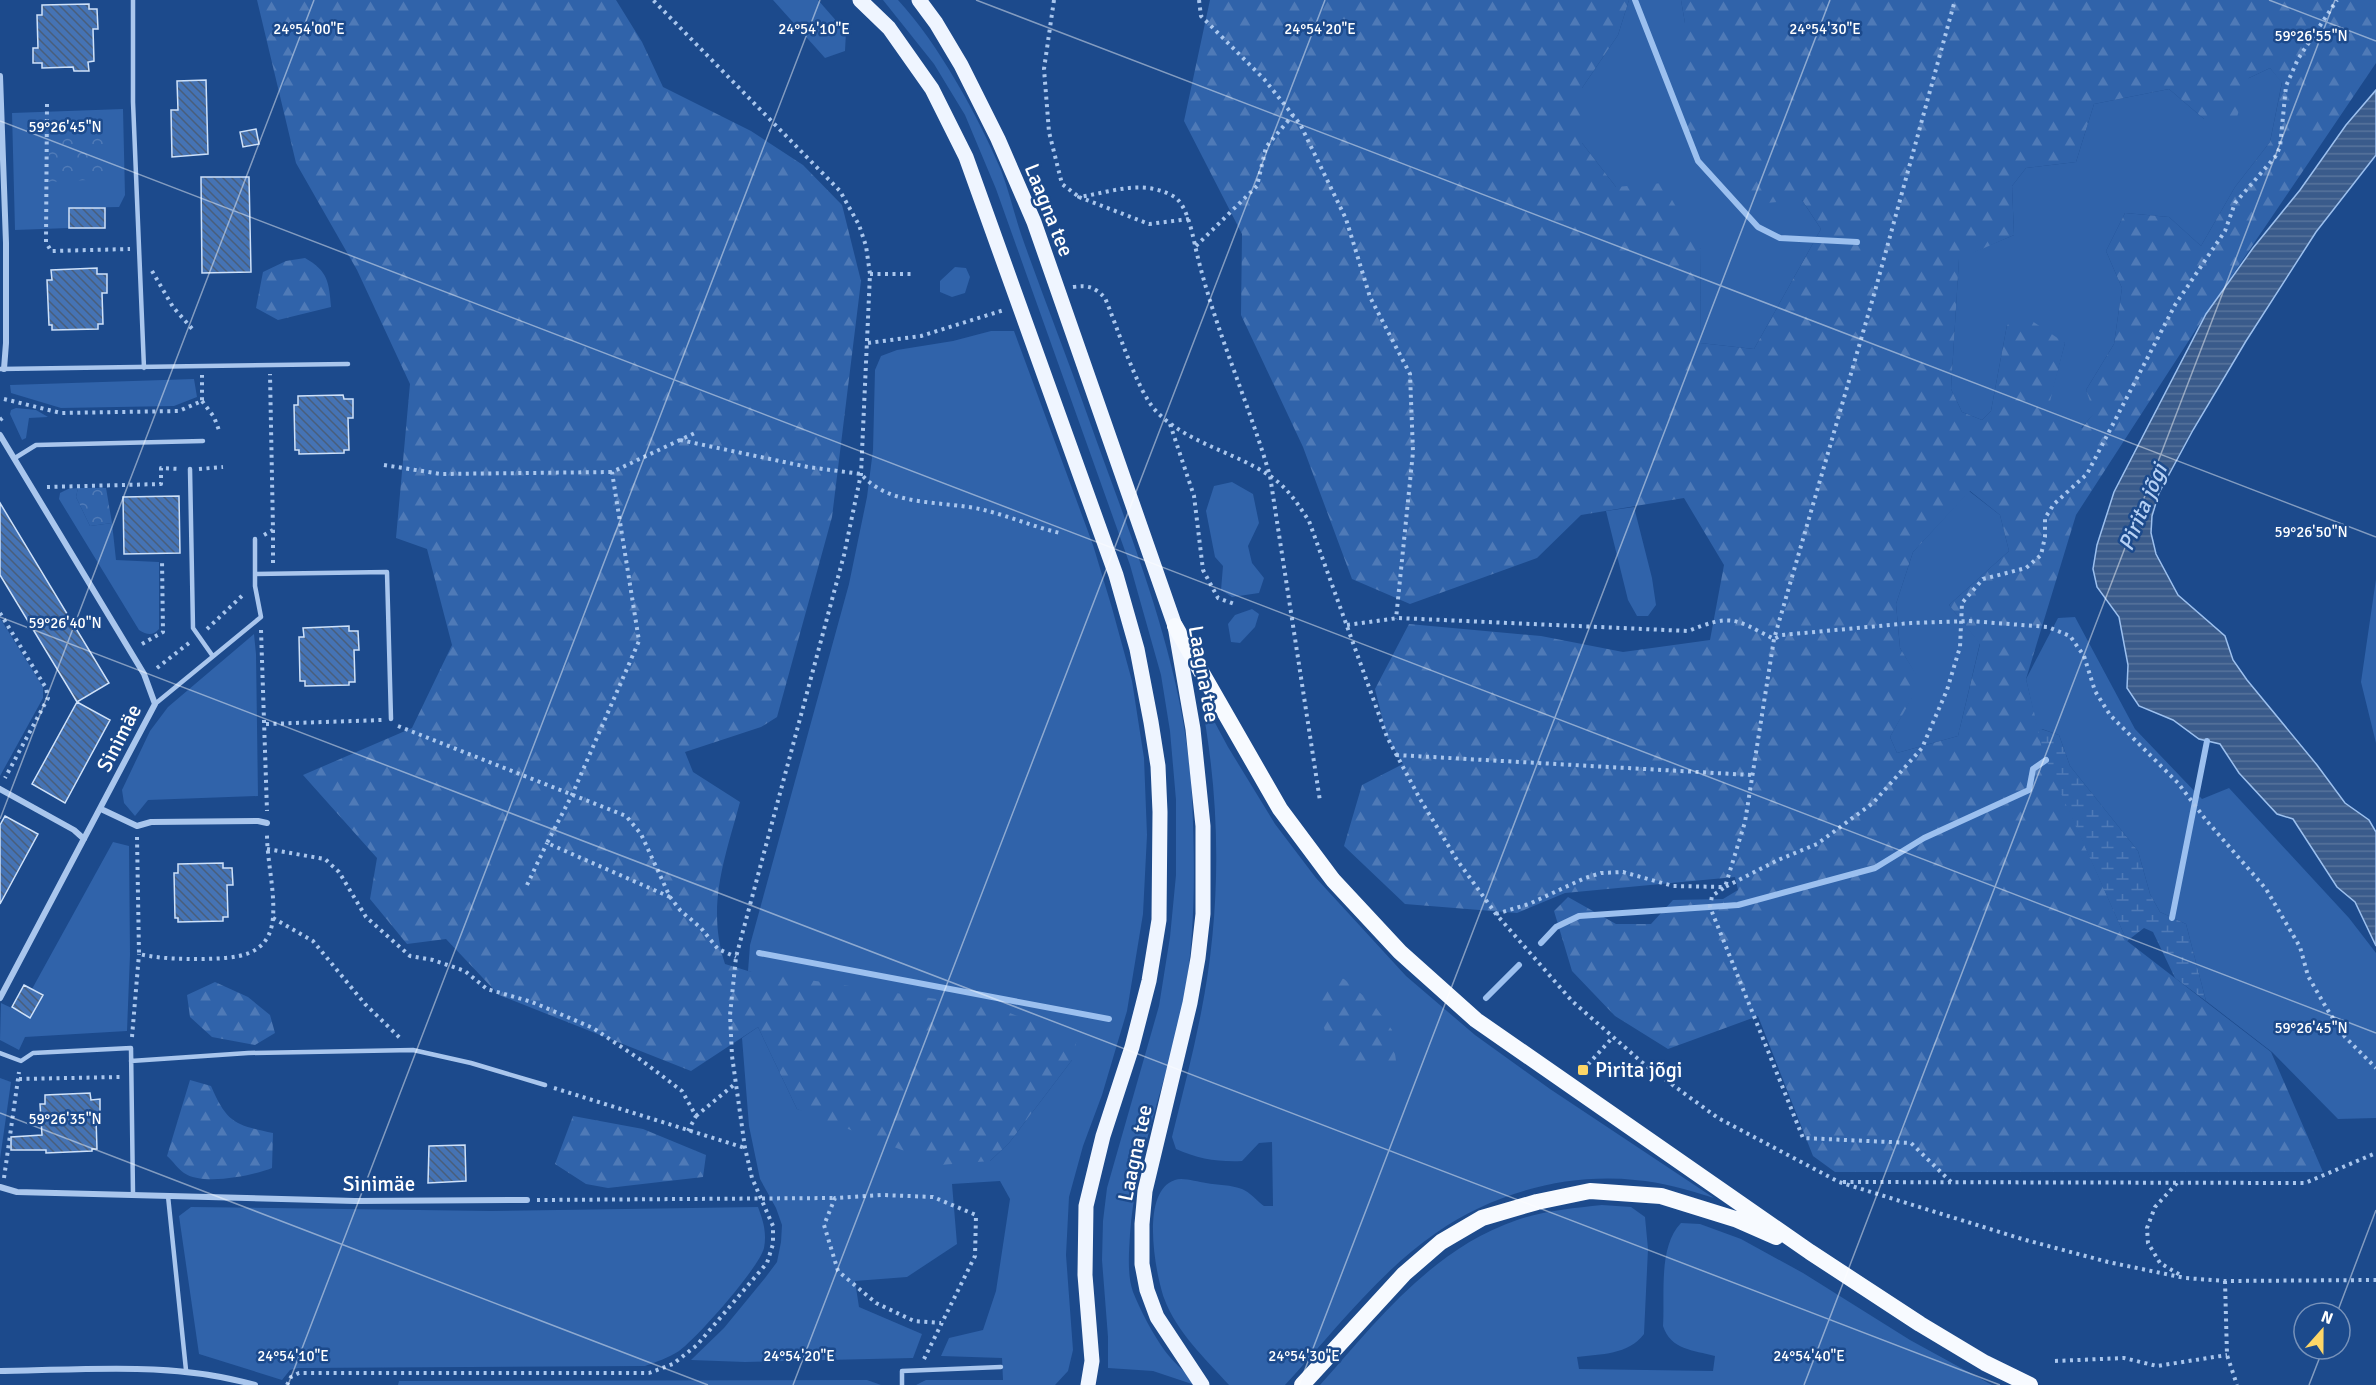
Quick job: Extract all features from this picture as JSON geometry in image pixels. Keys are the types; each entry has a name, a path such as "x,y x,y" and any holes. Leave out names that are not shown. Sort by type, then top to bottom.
{"highway":[{"path":"1175,626 1280,809 1333,880 1400,952 1476,1020 1810,1252 1920,1324 1985,1363 2030,1385"},
{"path":"1302,1385 1404,1274 1441,1242 1482,1218 1537,1202 1590,1191 1660,1196 1735,1219 1810,1252"}],"main road":[{"name":"Laagna tee","path":"860,0 889,28 932,89 966,157 1116,575 1137,650 1151,722 1158,766 1160,812 1159,920 1149,981 1103,1136 1086,1206 1085,1275 1092,1361 1088,1385"},
{"name":"Laagna tee","path":"919,0 961,65 998,139 1034,222 1175,626 1193,729 1203,826 1203,914 1190,1002 1145,1191 1142,1264 1147,1290 1157,1317 1202,1385"}],"street":[{"path":"0,76 6,243 6,343 2,369"},
{"name":"Sinimäe","path":"0,435 144,674 155,704 0,998"},
{"path":"0,789 74,830 84,839"},
{"path":"101,810 137,826 151,822 258,821 267,823"},
{"name":"Sinimäe","path":"1,1187 17,1192 355,1201 527,1200"},
{"path":"0,1371 186,1370 223,1376 255,1385"}],"lane":[{"path":"133,0 134,102 144,368"},
{"path":"2,369 348,364"},
{"path":"15,458 36,445 203,441"},
{"path":"190,469 193,628 212,655"},
{"path":"155,704 261,617 255,574 255,539"},
{"path":"255,574 387,572 391,719"},
{"path":"0,1053 21,1061 33,1053 131,1048 133,1194"},
{"path":"131,1061 248,1053 413,1050 471,1063 545,1085"},
{"path":"168,1196 186,1370"},
{"path":"902,1385 902,1371 1001,1367"}],"path":[{"path":"287,1385 291,1377 299,1373 649,1373 673,1364 697,1345 767,1263 773,1244 773,1226 760,1198 745,1148 730,1014 736,957 844,555 861,474 870,274 866,246 859,225 840,191 653,0"},
{"path":"659,0 660,7"},
{"path":"1054,0 1044,69 1049,132 1062,184 1079,197 1149,224 1189,219"},
{"path":"1199,0 1201,16 1264,79 1300,124 1346,219 1370,297 1410,374 1413,452 1396,619"},
{"path":"1725,887 1745,822 1774,639 1875,291 1955,0"},
{"path":"1951,1182 1911,1143 1803,1137 1710,907 1712,896 1778,860 1817,844 1873,803 1922,748 1947,690 1960,646 1962,603 1983,579 2026,568 2041,555 2045,537 2045,518 2054,504 2086,474 2175,305 2225,231 2235,203 2275,157 2280,147 2286,86 2298,58 2337,0"},
{"path":"46,104 46,242 51,251 140,249 173,307 194,331"},
{"path":"1195,247 1257,186 1266,147 1293,115"},
{"path":"1079,197 1134,186 1155,189 1176,197 1189,219 1206,291 1270,476 1320,801"},
{"path":"870,274 915,274"},
{"path":"1071,288 1092,286 1105,298 1144,393 1154,409 1170,424 1270,476 1294,499 1309,521 1395,754 1457,860 1496,914 1572,1000 1644,1064 1718,1119 1839,1182 2033,1242 2108,1262 2185,1278 2225,1281 2376,1280"},
{"path":"868,343 921,336 1009,309"},
{"path":"270,365 273,573"},
{"path":"201,366 202,401 214,417 220,433"},
{"path":"4,399 61,413 179,411 202,401"},
{"path":"0,420 5,416"},
{"path":"1170,424 1194,496 1203,570 1218,598 1237,605"},
{"path":"384,465 441,474 612,472 697,432"},
{"path":"680,440 808,467 861,474 872,486 914,501 984,510 1060,533"},
{"path":"47,487 161,484 161,468 223,467"},
{"path":"527,885 572,795 639,641 612,472"},
{"path":"255,539 273,531"},
{"path":"142,644 163,632 162,559"},
{"path":"0,613 46,688 48,698 3,782"},
{"path":"139,954 163,960 238,958 256,951 267,939 273,918 267,849 266,724 261,617"},
{"path":"1347,625 1396,619 1688,631 1718,620 1740,621 1774,639"},
{"path":"1774,639 1782,635 1902,624 1960,622 2048,627 2070,636 2084,656 2095,691 2110,715 2178,783 2206,820 2266,889 2300,947 2308,976 2327,1009 2345,1037 2376,1068"},
{"path":"266,724 391,719"},
{"path":"381,720 626,816 641,834 670,897 718,949 736,957"},
{"path":"1395,754 1751,775"},
{"path":"131,1048 139,954 137,826"},
{"path":"547,843 670,897"},
{"path":"267,849 325,859 339,872 366,917 410,956 433,960 465,971 487,988 532,1002 593,1028 682,1091 696,1116"},
{"path":"1496,914 1529,904 1601,873 1623,872 1673,886 1725,887"},
{"path":"273,918 313,941 365,1004 413,1050"},
{"path":"1583,1070 1613,1037"},
{"path":"1,1187 21,1061"},
{"path":"19,1079 131,1077"},
{"path":"688,1131 696,1116 736,1083"},
{"path":"545,1085 745,1148"},
{"path":"1839,1182 2305,1183 2376,1153"},
{"path":"2178,1183 2155,1208 2147,1228 2148,1243 2160,1263 2185,1278"},
{"path":"527,1200 835,1198 882,1195 933,1197 976,1215 975,1256 918,1370"},
{"path":"835,1198 824,1225 838,1271 876,1303 914,1321 941,1323"},
{"path":"2225,1281 2227,1355 2237,1385"},
{"path":"2055,1361 2124,1358 2157,1366 2227,1355"}],"green space":[{"path":"257,0 616,0 642,42 663,87 751,131 803,165 842,205 861,281 832,517 777,717 761,727 685,752 693,772 740,802 724,863 717,902 717,922 725,964 748,971 997,1008 1077,1039 1072,1060 1009,1143 990,1161 940,1165 797,1109 758,1027 691,1071 499,995 446,939 407,944 370,899 377,858 303,775 412,728 452,645 427,549 396,538 410,384 357,270 296,163"},
{"path":"773,0 818,0 846,32 845,51 825,58"},
{"path":"883,0 898,0 928,37 969,104 1001,170 1021,234 1138,555 1167,650 1179,699 1192,797 1194,875 1190,953 1183,1004 1145,1147 1133,1205 1129,1263 1133,1292 1148,1323 1165,1351 1196,1382 1195,1385 1153,1371 1108,1368 1102,1260 1107,1188 1159,1006 1170,937 1176,875 1176,800 1170,731 1161,675 1130,565 996,189 965,115 934,64"},
{"path":"1210,0 1629,0 1618,35 1582,88 1582,143 1616,187 1662,183 1701,249 1700,343 1754,349 1821,229 1802,200 1755,204 1680,128 1685,23 1681,0 2376,0 2376,63 2206,314 2076,515 2026,679 2044,753 2127,941 2271,1052 2323,1172 1835,1172 1813,1156 1758,1016 1668,1049 1615,1016 1572,971 1554,911 1568,897 1616,924 1651,924 1673,900 1723,899 1738,890 1735,877 1565,893 1517,913 1405,904 1344,846 1362,785 1403,764 1387,737 1375,689 1409,624 1541,636 1623,652 1710,640 1724,565 1684,498 1581,515 1537,558 1410,604 1352,579 1303,447 1241,315 1242,234 1184,121","holes":["2270,68 2282,83 2270,142 2235,187 2201,246 2169,217 2125,213 2106,251 2122,288 2114,344 2086,390 2094,413 2082,428 2048,409 2065,343 2029,319 2007,325 1991,411 1982,420 1962,412 1951,389 1959,259 2014,235 2012,186 2026,168 2076,162 2094,104 2169,89 2204,119 2237,117 2249,78","1970,491 2000,515 2009,551 1949,605 1980,644 1958,736 1897,753 1890,737 1921,682 1900,648 1896,604 1913,552"]},
{"path":"1629,0 1681,0 1685,23 1821,229 1754,349 1700,343 1701,249 1616,187 1582,143 1582,88 1618,35"},
{"path":"2270,68 2282,82 2270,142 2235,187 2201,246 2169,217 2125,213 2106,251 2122,288 2114,344 2086,390 2095,413 2081,428 2047,409 2065,343 2007,325 1991,411 1982,420 1962,412 1951,389 1959,258 2014,235 2012,186 2026,168 2076,162 2094,104 2169,89 2204,119 2249,78"},
{"path":"123,109 125,195 119,207 69,208 69,228 15,230 12,113"},
{"path":"106,137 106,179 49,182 49,139"},
{"path":"305,258 313,263 326,278 331,307 278,320 256,308 263,272 286,261"},
{"path":"955,267 966,268 970,277 965,293 952,297 940,292 940,281"},
{"path":"991,331 1014,331 1093,545 1132,681 1144,758 1147,835 1143,914 1127,1011 1102,1095 1083,1146 1069,1197 1066,1255 1073,1350 1068,1371 1055,1385 916,1385 926,1380 1003,1380 1002,1358 941,1356 949,1338 983,1330 996,1291 1010,1199 1000,1181 952,1184 957,1244 907,1277 855,1281 859,1307 922,1334 913,1358 745,1362 691,1360 724,1328 765,1278 777,1262 781,1242 782,1225 776,1208 760,1179 749,1126 742,1038 758,1027 797,1109 990,1161 1009,1143 1072,1060 748,971 750,945 849,584 867,497 873,450 875,370 881,356 897,350 953,341"},
{"path":"194,379 197,397 174,406 61,408 11,393 10,385"},
{"path":"16,408 36,410 48,417 29,418 26,438 22,440 10,414 11,410"},
{"path":"1232,482 1253,494 1259,523 1248,546 1252,563 1264,578 1259,593 1232,597 1221,590 1223,566 1215,557 1206,511 1214,486"},
{"path":"78,488 76,497 90,526 112,523 116,560 159,562 159,629 154,633 147,634 139,630 59,499 60,493"},
{"path":"78,488 106,488 112,523 90,526 76,497"},
{"path":"1969,491 2000,515 2009,551 1949,605 1980,643 1958,736 1897,753 1890,737 1920,682 1900,648 1896,604 1913,552"},
{"path":"1634,507 1652,578 1656,605 1648,616 1637,616 1628,600 1606,511"},
{"path":"2376,579 2376,743 2361,682"},
{"path":"1252,609 1259,614 1255,627 1240,643 1231,642 1228,624 1235,615"},
{"path":"2075,617 2135,729 2202,799 2229,788 2349,918 2376,953 2376,1118 2338,1119 2272,1052 2206,1001 2186,924 2160,912 2150,894 2138,851 2070,766 2059,735 2042,729 2038,732 2026,679 2058,618"},
{"path":"0,618 43,687 43,698 0,776"},
{"path":"254,634 258,796 148,800 135,816 124,803 122,790 150,731 168,707"},
{"path":"1200,695 1228,747 1275,824 1316,878 1406,976 1475,1035 1550,1089 1714,1198 1655,1183 1609,1179 1557,1183 1506,1197 1458,1219 1415,1248 1357,1304 1285,1385 1229,1385 1184,1334 1170,1311 1160,1286 1153,1233 1157,1199 1164,1187 1178,1179 1242,1189 1264,1206 1273,1206 1272,1142 1259,1143 1242,1161 1225,1161 1208,1159 1176,1149 1172,1137 1201,1013 1213,934 1215,814 1207,734"},
{"path":"2041,729 2059,735 2070,766 2138,851 2150,894 2160,912 2186,924 2206,1001 2175,978 2153,932 2144,928 2127,941 2043,753 2038,732"},
{"path":"113,842 129,846 130,955 127,1031 25,1037 19,1050 0,1040 1,1003 31,1017 42,995 32,989"},
{"path":"1327,974 1344,979 1374,1005 1392,1030 1396,1061 1354,1061 1330,1050 1314,990"},
{"path":"215,982 248,997 270,1015 275,1033 255,1045 212,1037 190,1017 187,995"},
{"path":"0,1078 11,1082 0,1159"},
{"path":"190,1080 211,1086 222,1108 234,1120 273,1133 272,1168 240,1177 203,1179 184,1173 167,1156"},
{"path":"573,1116 643,1129 706,1155 703,1177 608,1188 586,1184 555,1164"},
{"path":"1602,1205 1631,1207 1645,1217 1648,1249 1644,1334 1638,1341 1622,1350 1577,1357 1579,1369 1713,1371 1715,1356 1677,1344 1671,1340 1663,1326 1666,1258 1674,1233 1681,1223 1700,1224 1741,1239 1803,1273 1910,1340 1992,1385 1320,1385 1408,1289 1458,1249 1486,1233 1517,1220 1548,1212"},
{"path":"191,1207 491,1211 758,1207 764,1227 765,1242 760,1258 751,1271 688,1344 666,1358 645,1366 298,1368 290,1370 282,1380 199,1354 179,1216"},
{"path":"867,1380 881,1385 398,1385 399,1381"}],"water":[{"path":"2376,90 2376,155 2316,232 2246,341 2193,430 2159,493 2152,516 2151,533 2156,554 2178,595 2225,636 2233,660 2247,680 2345,803 2369,820 2376,832 2376,946 2355,902 2337,887 2293,819 2277,814 2239,773 2220,744 2199,739 2173,720 2139,706 2127,688 2128,665 2119,617 2097,587 2093,569 2097,545 2114,492 2206,314 2346,125"}],"building":[{"path":"89,4 89,9 97,9 98,29 93,29 94,61 88,62 89,71 74,71 73,67 42,68 42,63 33,63 33,48 38,48 37,15 42,15 42,5"},
{"path":"206,80 208,154 172,157 171,110 178,110 177,81"},
{"path":"256,129 259,144 243,147 240,132"},
{"path":"201,177 249,177 251,272 202,273"},
{"path":"69,208 105,208 105,228 69,228"},
{"path":"97,268 97,274 107,274 107,293 102,293 103,324 98,324 98,329 52,330 52,325 49,325 47,280 52,280 51,270"},
{"path":"343,395 344,399 353,399 353,418 348,418 349,450 344,450 344,453 299,454 299,450 295,450 294,405 298,405 298,396"},
{"path":"179,496 180,553 124,554 123,497"},
{"path":"0,503 109,683 77,702 0,575"},
{"path":"349,626 349,631 358,631 359,650 354,650 355,682 349,682 349,685 305,686 305,681 300,681 299,637 304,637 303,628"},
{"path":"77,702 110,720 65,803 32,784"},
{"path":"5,816 38,834 0,904 0,825"},
{"path":"223,863 223,868 232,868 233,885 227,885 228,917 223,917 223,921 178,922 178,918 175,918 174,873 178,873 178,864"},
{"path":"24,985 43,995 30,1018 12,1007"},
{"path":"90,1093 91,1100 100,1099 100,1118 96,1118 97,1149 46,1153 46,1150 11,1150 11,1137 42,1135 40,1104 45,1104 45,1095"},
{"path":"465,1145 466,1181 428,1183 429,1146"}],"waterway":[{"path":"1635,0 1698,161 1758,227 1780,238 1857,242"},
{"path":"2172,918 2207,741"},
{"path":"1541,943 1556,927 1579,916 1738,905 1875,868 1924,838 2029,790 2033,769 2046,760"},
{"path":"759,953 1109,1019"},
{"path":"1486,998 1519,965"}],"place":[{"name":"Pirita jõgi","path":"1583,1070"}]}
